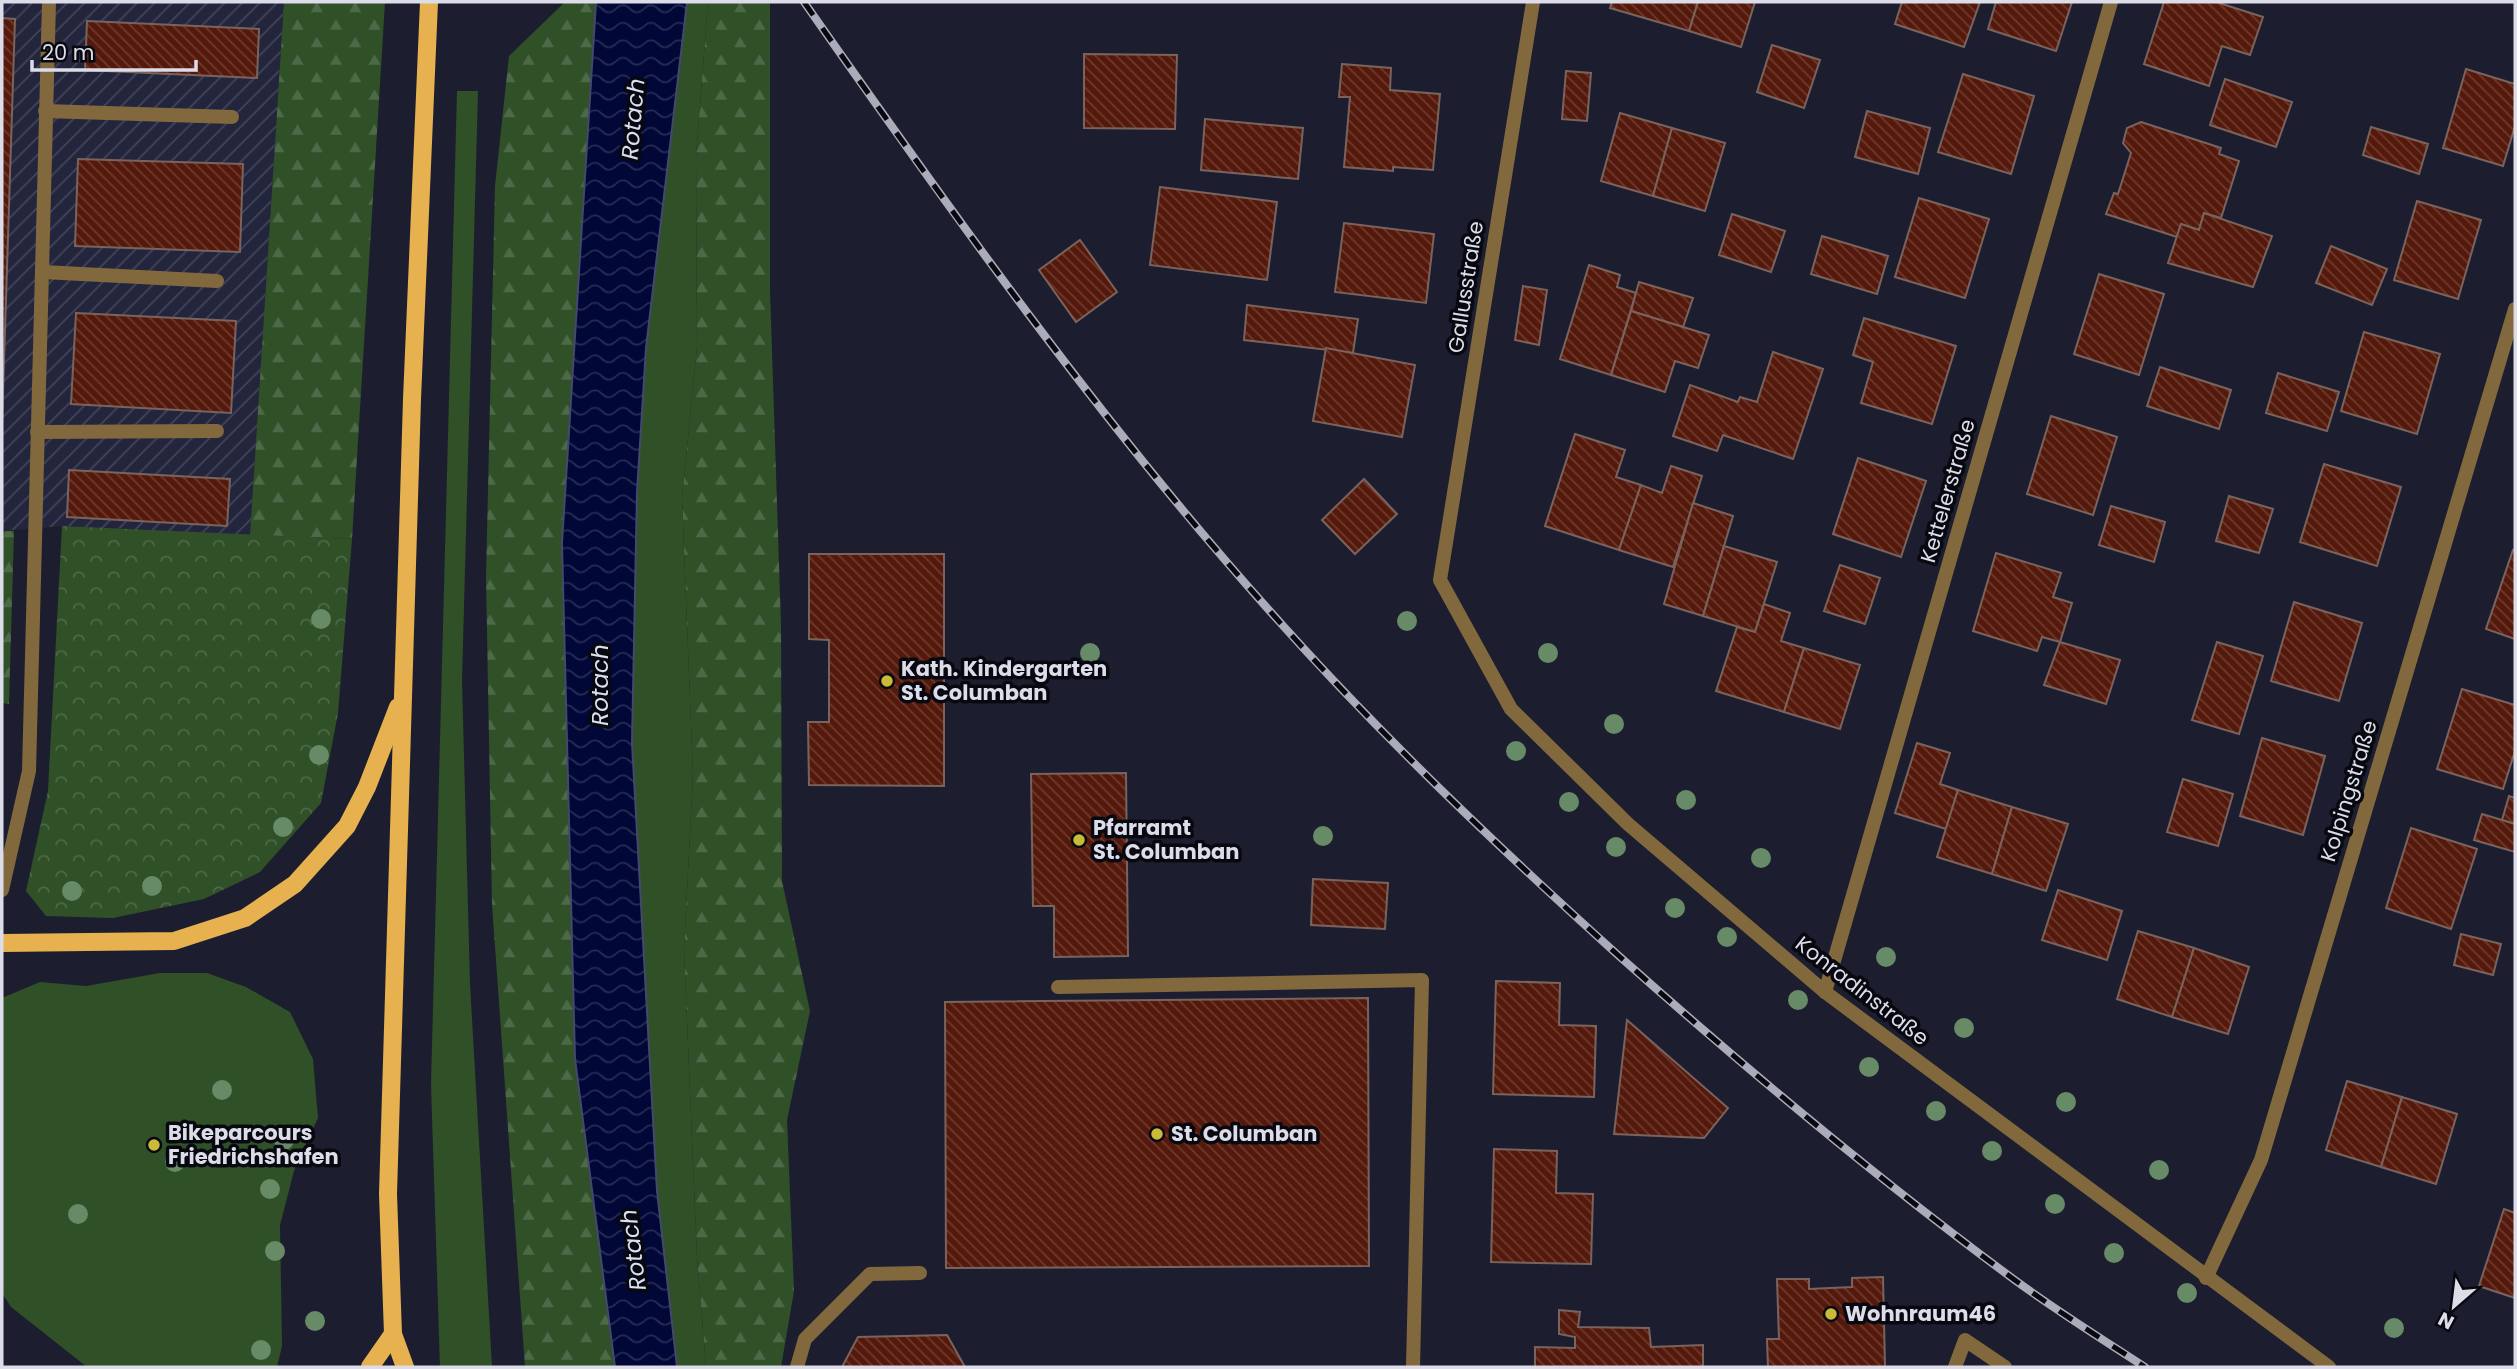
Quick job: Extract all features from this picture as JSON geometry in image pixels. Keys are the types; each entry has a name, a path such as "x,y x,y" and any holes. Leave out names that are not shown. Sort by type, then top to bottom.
{"main road":[{"path":"405,1367 393,1334 388,1194 403,694 429,2"},
{"path":"2,943 174,942 245,918 295,884 347,826 367,787 403,694"},
{"path":"370,1367 393,1334"}],"street":[{"path":"2,890 29,771 49,2"},
{"name":"Gallusstraße","path":"1440,580 1533,2"},
{"name":"Kettelerstraße","path":"1825,992 2111,2"},
{"path":"45,111 232,117"},
{"path":"43,272 217,281"},
{"name":"Kolpingstraße","path":"2206,1278 2261,1160 2515,309"},
{"path":"37,432 217,431"},
{"name":"Konradinstraße","path":"1440,580 1511,709 1628,824 1825,992 2329,1367"},
{"path":"1058,987 1422,980 1413,1367"},
{"path":"797,1367 805,1339 870,1274 920,1273"},
{"path":"1955,1367 1965,1340 2005,1367"}],"shaded area":[{"path":"2,2 284,2 250,535 62,526 2,531"}],"green space":[{"path":"284,2 385,2 352,539 250,535"},
{"path":"565,2 596,2 562,543 575,1059 615,1367 525,1367 492,904 486,577 495,186 509,56"},
{"path":"687,2 708,2 696,156 697,347 682,498 693,774 684,950 697,1257 706,1367 677,1367 657,1191 632,743 637,492 646,348"},
{"path":"708,2 770,2 770,291 781,625 782,881 810,1011 787,1120 794,1291 781,1367 706,1367 697,1257 684,950 693,774 682,498 697,347 696,156"},
{"path":"457,91 478,91 462,680 470,984 492,1367 440,1367 431,1084"},
{"path":"62,526 352,539 338,713 321,803 260,872 204,899 113,918 46,916 26,891 48,791"},
{"path":"2,531 14,531 9,704 2,703"},
{"name":"Bikeparcours Friedrichshafen","path":"160,973 207,973 246,987 290,1012 313,1059 318,1118 294,1171 280,1225 282,1346 277,1367 87,1367 11,1307 2,1293 2,998 40,982 86,986"}],"water":[{"name":"Rotach","path":"596,2 687,2 646,348 637,492 632,743 657,1191 677,1367 615,1367 575,1059 562,543"}],"building":[{"path":"1612,2 1698,2 1689,31 1610,8"},
{"path":"1698,2 1755,2 1741,47 1689,31"},
{"path":"1902,2 1980,2 1964,47 1895,24"},
{"path":"1996,2 2072,2 2056,51 1988,29"},
{"path":"2164,2 2216,2 2263,17 2250,55 2222,46 2209,86 2144,64"},
{"path":"2,18 15,19 2,424"},
{"path":"87,21 259,29 257,78 85,70"},
{"path":"1772,45 1820,60 1804,108 1757,92"},
{"path":"1084,54 1177,55 1175,129 1084,128"},
{"path":"1342,64 1391,68 1390,90 1440,94 1433,170 1393,167 1393,171 1344,167 1350,97 1339,97"},
{"path":"2466,69 2515,84 2515,126 2503,166 2443,148"},
{"path":"1566,71 1591,73 1587,121 1562,119"},
{"path":"1963,74 2034,96 2011,174 1938,152"},
{"path":"2225,79 2292,102 2276,147 2210,125"},
{"path":"1867,111 1930,128 1918,174 1855,157"},
{"path":"1620,113 1672,128 1653,196 1601,181"},
{"path":"1205,119 1303,128 1298,179 1201,170"},
{"path":"2141,122 2221,148 2219,154 2239,161 2221,218 2204,213 2199,230 2181,224 2177,237 2106,214 2114,193 2118,194 2131,153 2123,143 2127,128"},
{"path":"2371,127 2428,144 2419,174 2363,155"},
{"path":"1672,128 1725,143 1705,211 1653,196"},
{"path":"78,159 243,164 240,252 75,246"},
{"path":"1160,187 1277,202 1267,280 1150,265"},
{"path":"1919,198 1989,219 1965,298 1895,277"},
{"path":"2417,201 2481,220 2458,299 2394,280"},
{"path":"2204,213 2272,236 2253,287 2168,263 2181,224 2199,230"},
{"path":"1732,214 1785,231 1771,272 1719,255"},
{"path":"1344,223 1434,234 1426,303 1335,292"},
{"path":"1822,236 1888,256 1877,294 1811,274"},
{"path":"1080,240 1117,292 1076,322 1039,270"},
{"path":"2331,246 2387,269 2372,305 2316,283"},
{"path":"1589,265 1620,275 1617,287 1636,293 1611,375 1560,359"},
{"path":"2099,274 2164,294 2139,375 2074,354"},
{"path":"1639,282 1693,298 1683,327 1631,311"},
{"path":"1523,286 1547,290 1539,345 1515,340"},
{"path":"1247,305 1358,319 1353,353 1244,340"},
{"path":"1631,311 1709,335 1698,368 1675,361 1665,392 1611,375"},
{"path":"76,313 236,321 231,413 71,404"},
{"path":"1864,318 1956,346 1932,424 1861,403 1873,362 1853,355"},
{"path":"2364,332 2440,354 2417,434 2341,411"},
{"path":"1326,348 1415,365 1402,437 1313,421"},
{"path":"1773,352 1823,369 1793,459 1723,435 1717,451 1673,436 1690,385 1738,402 1740,397 1757,402"},
{"path":"2160,367 2231,390 2219,429 2147,406"},
{"path":"2278,373 2339,392 2327,431 2266,413"},
{"path":"2051,416 2117,437 2093,515 2027,494"},
{"path":"1575,434 1625,450 1616,477 1641,485 1619,550 1545,526"},
{"path":"1858,458 1926,481 1901,557 1833,534"},
{"path":"2324,464 2401,487 2377,566 2300,542"},
{"path":"1671,466 1702,476 1673,567 1619,550 1641,485 1662,493"},
{"path":"69,470 230,479 227,526 67,517"},
{"path":"1364,479 1397,514 1355,554 1322,520"},
{"path":"2229,496 2273,509 2259,553 2216,541"},
{"path":"1693,503 1733,516 1703,616 1664,604"},
{"path":"2111,506 2165,522 2154,562 2099,545"},
{"path":"1724,546 1777,562 1755,632 1703,616"},
{"path":"2513,550 2515,551 2515,639 2486,629"},
{"path":"1996,553 2061,573 2053,597 2072,603 2060,642 2042,637 2037,651 1973,631"},
{"name":"Kath. Kindergarten St. Columban","path":"809,554 944,554 944,786 809,785 808,722 829,722 829,640 809,639"},
{"path":"1840,565 1880,578 1865,624 1824,611"},
{"path":"2294,602 2362,623 2339,701 2271,681"},
{"path":"1764,604 1790,613 1781,641 1804,648 1784,712 1716,691 1737,627 1755,632"},
{"path":"2060,642 2120,660 2106,704 2044,685"},
{"path":"2217,642 2263,656 2239,734 2192,720"},
{"path":"1804,648 1860,665 1840,729 1784,712"},
{"path":"2462,689 2515,705 2515,751 2503,789 2437,769"},
{"path":"2262,738 2325,756 2303,835 2240,816"},
{"path":"1917,743 1950,753 1940,784 1958,790 1946,829 1895,813"},
{"name":"Pfarramt St. Columban","path":"1126,773 1128,956 1054,957 1054,906 1033,906 1031,774"},
{"path":"2183,779 2233,794 2218,846 2167,832"},
{"path":"1958,790 2012,807 1992,874 1937,857"},
{"path":"2509,796 2515,798 2515,824 2502,820"},
{"path":"2012,807 2068,824 2046,891 1992,874"},
{"path":"2482,814 2515,824 2515,852 2474,840"},
{"path":"2411,828 2477,849 2451,929 2386,908"},
{"path":"1313,879 1388,883 1385,929 1311,925"},
{"path":"2058,890 2122,911 2107,960 2042,940"},
{"path":"2138,931 2194,948 2172,1017 2117,999"},
{"path":"2461,934 2501,944 2493,975 2454,965"},
{"path":"2194,948 2249,967 2228,1034 2172,1017"},
{"path":"1496,981 1560,983 1559,1025 1596,1026 1594,1097 1493,1094"},
{"name":"St. Columban","path":"1368,998 1369,1266 946,1268 945,1002"},
{"path":"1627,1020 1728,1108 1704,1138 1614,1134"},
{"path":"2347,1081 2402,1097 2381,1167 2326,1150"},
{"path":"2402,1097 2457,1114 2436,1184 2381,1167"},
{"path":"1494,1149 1557,1151 1556,1193 1593,1194 1591,1264 1491,1262"},
{"path":"2504,1209 2515,1213 2515,1298 2479,1286"},
{"name":"Wohnraum46","path":"1883,1277 1885,1367 1768,1367 1767,1339 1779,1339 1777,1279 1809,1279 1809,1289 1852,1287 1852,1278"},
{"path":"1559,1310 1580,1312 1578,1327 1649,1328 1651,1347 1703,1345 1703,1367 1535,1367 1535,1347 1575,1348 1575,1337 1559,1334"},
{"path":"947,1335 965,1367 842,1367 858,1337"}],"railway":[{"path":"804,2 970,235 1144,463 1309,655 1395,744 1528,873 1619,956 1810,1120 2008,1275 2145,1367"}],"place":[{"name":"Kath. Kindergarten St. Columban","path":"887,681"},
{"name":"Pfarramt St. Columban","path":"1079,840"},
{"name":"St. Columban","path":"1157,1134"},
{"name":"Bikeparcours Friedrichshafen","path":"154,1145"},
{"name":"Wohnraum46","path":"1831,1314"}]}
